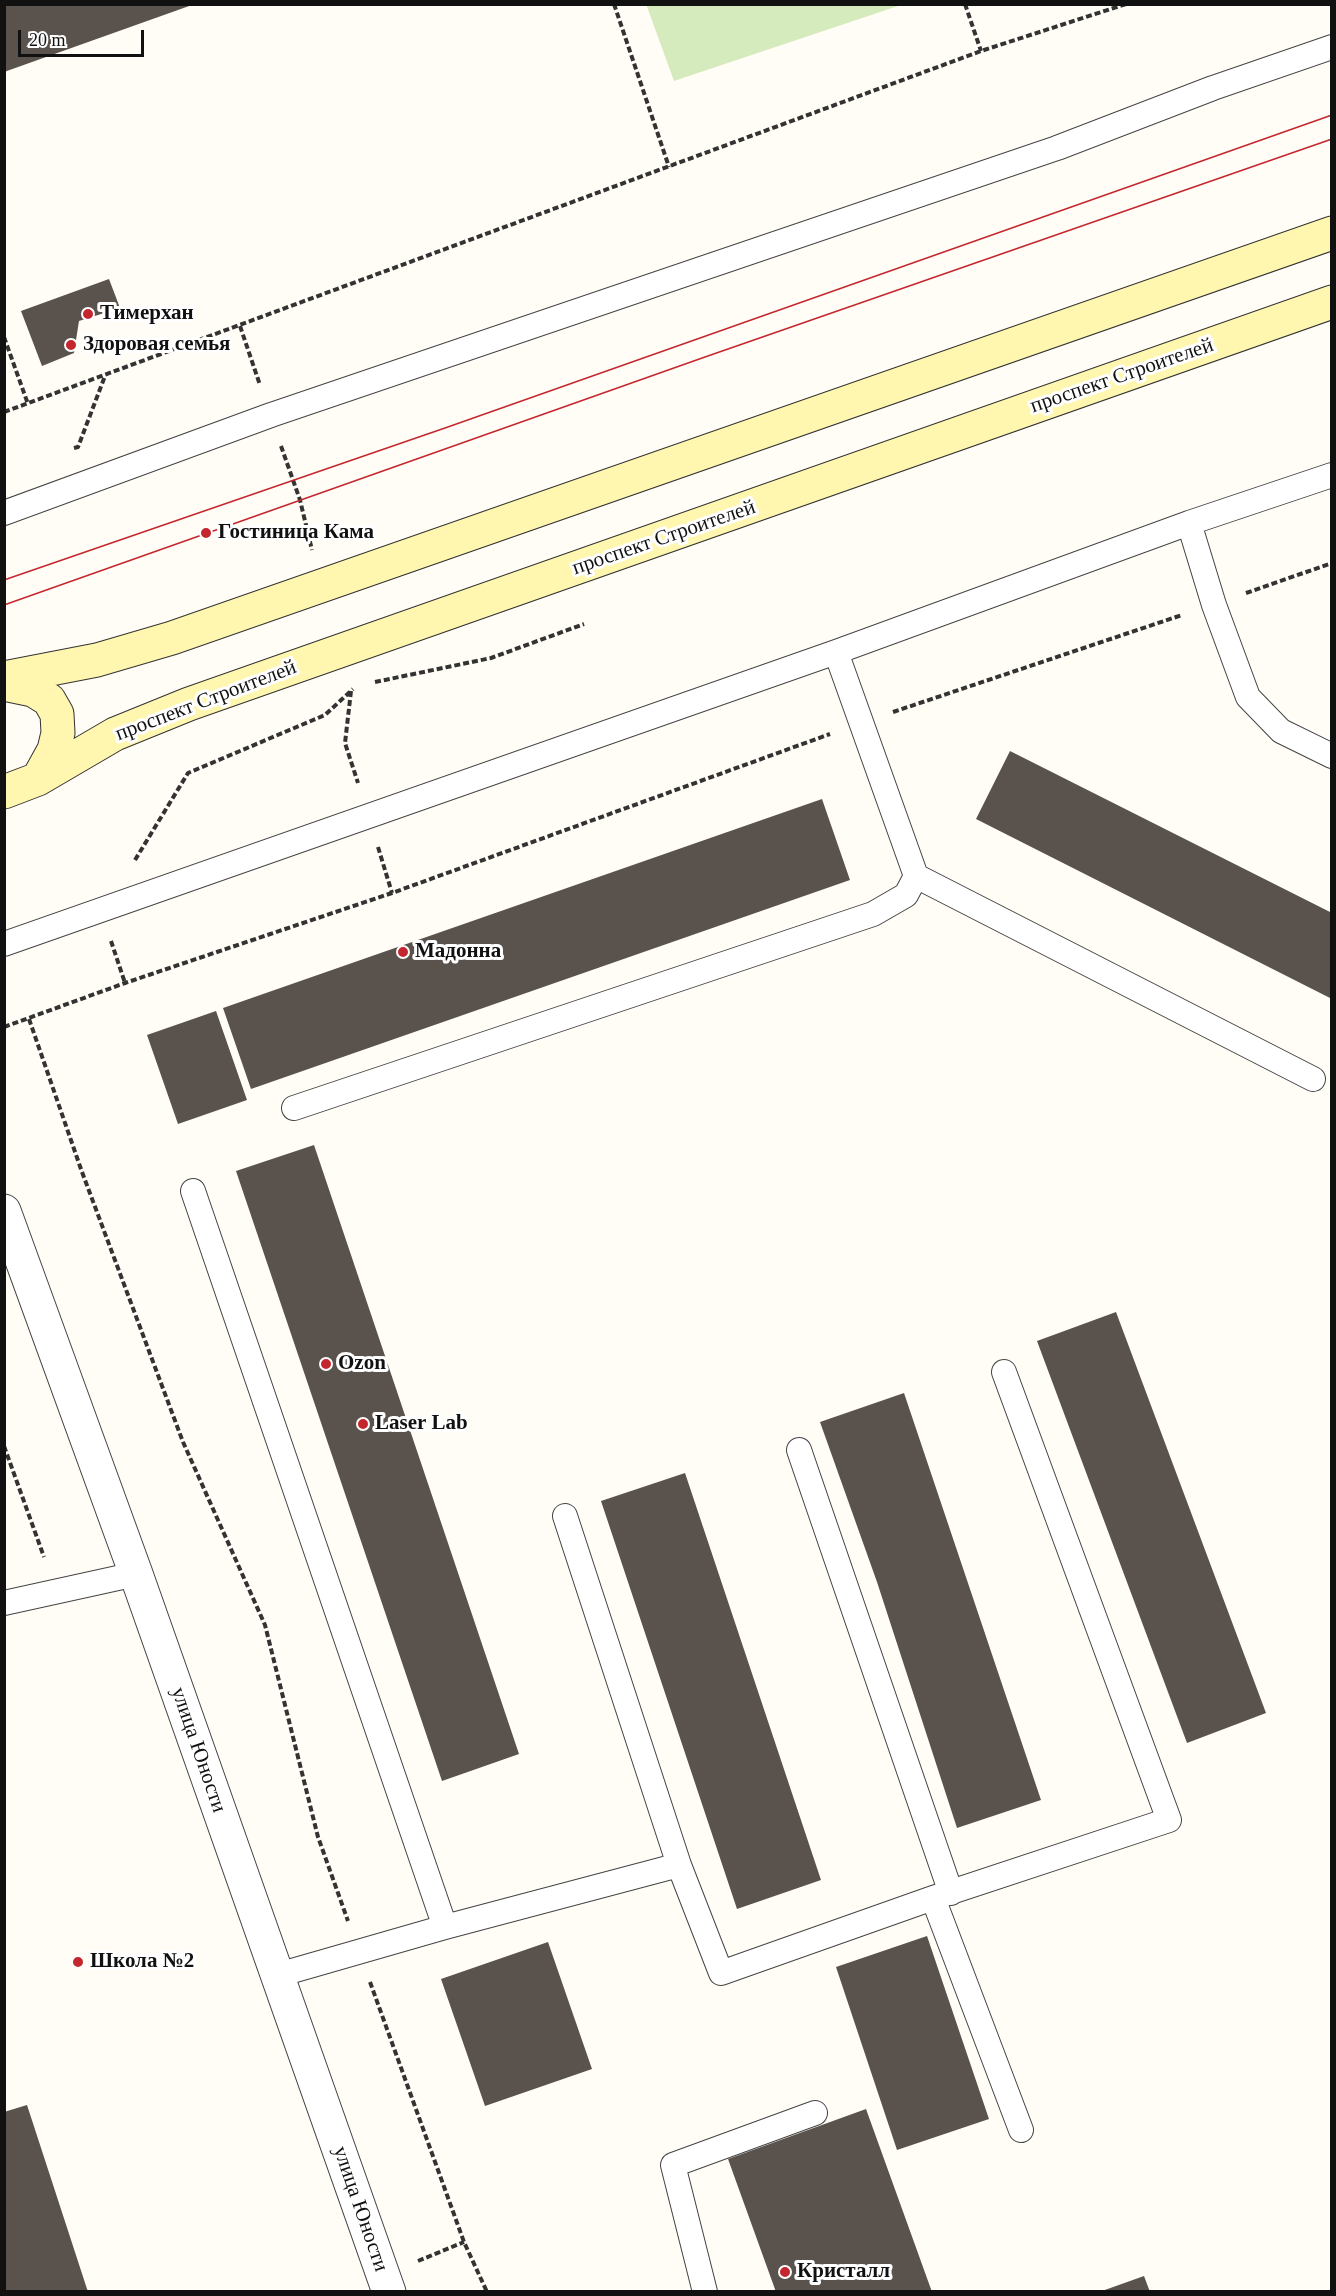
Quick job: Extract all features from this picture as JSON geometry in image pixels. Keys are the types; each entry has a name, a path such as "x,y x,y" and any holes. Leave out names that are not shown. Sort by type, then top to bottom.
{"main road":[{"path":"4,678 97,660 172,638 1332,233"},
{"name":"проспект Строителей","path":"4,792 38,779 115,734 189,704 1332,302"},
{"path":"4,684 33,690 48,700 57,714 58,733 54,750 38,779"}],"street":[{"name":"улица Юности","path":"4,1211 136,1574 389,2292"}],"lane":[{"path":"4,513 271,415 1057,148 1213,88 1332,47"},
{"path":"4,944 836,652 1189,523 1332,475"},
{"path":"1189,523 1214,604 1248,697 1281,730 1332,756"},
{"path":"836,652 916,876 1313,1079"},
{"path":"294,1108 873,914 906,895 916,876"},
{"path":"193,1191 445,1927"},
{"path":"565,1516 679,1865 721,1973 1170,1820 1004,1372"},
{"path":"799,1450 942,1896 1021,2130"},
{"path":"4,1603 136,1574"},
{"path":"278,1975 445,1927 679,1865"},
{"path":"705,2292 673,2164 815,2113"}],"path":[{"path":"614,4 669,166"},
{"path":"965,4 981,51"},
{"path":"4,412 981,51 1126,4"},
{"path":"240,326 300,500 321,586"},
{"path":"4,337 28,404"},
{"path":"67,451 78,447 105,375"},
{"path":"4,1026 392,892 862,723 1332,563"},
{"path":"369,684 492,658 584,624"},
{"path":"340,651 351,690"},
{"path":"125,983 105,923 121,884 188,773 325,715 351,690 360,687"},
{"path":"29,1018 82,1172 183,1442 265,1625 318,1837 464,2242 487,2292"},
{"path":"4,1446 44,1557"}],"green space":[{"path":"646,4 901,4 901,5 674,81"}],"building":[{"path":"4,4 192,4 192,5 4,72"},
{"path":"109,279 120,308 79,321 74,353 42,366 21,311"},
{"path":"1010,751 1332,913 1332,999 976,819"},
{"path":"822,799 850,880 251,1089 223,1008"},
{"path":"216,1011 247,1100 178,1124 147,1035"},
{"path":"314,1145 519,1754 442,1781 236,1171"},
{"path":"1116,1312 1266,1713 1187,1743 1037,1341"},
{"path":"904,1393 1041,1800 957,1828 877,1582 820,1422"},
{"path":"685,1473 821,1880 737,1909 601,1501"},
{"path":"927,1936 989,2119 897,2150 836,1967"},
{"path":"548,1942 592,2069 485,2106 441,1979"},
{"path":"27,2105 88,2292 4,2292 4,2112"},
{"path":"866,2109 932,2292 776,2292 728,2159"},
{"path":"1144,2276 1150,2292 1102,2292 1102,2291"}],"tram line":[{"path":"4,580 445,428 1332,115"},
{"path":"4,605 705,357 1332,139"}],"place":[{"name":"Тимерхан","path":"88,314"},
{"name":"Здоровая семья","path":"71,345"},
{"name":"Гостиница Кама","path":"206,533"},
{"name":"Мадонна","path":"403,952"},
{"name":"Ozon","path":"326,1364"},
{"name":"Laser Lab","path":"363,1424"},
{"name":"Школа №2","path":"78,1962"},
{"name":"Кристалл","path":"785,2272"}]}
